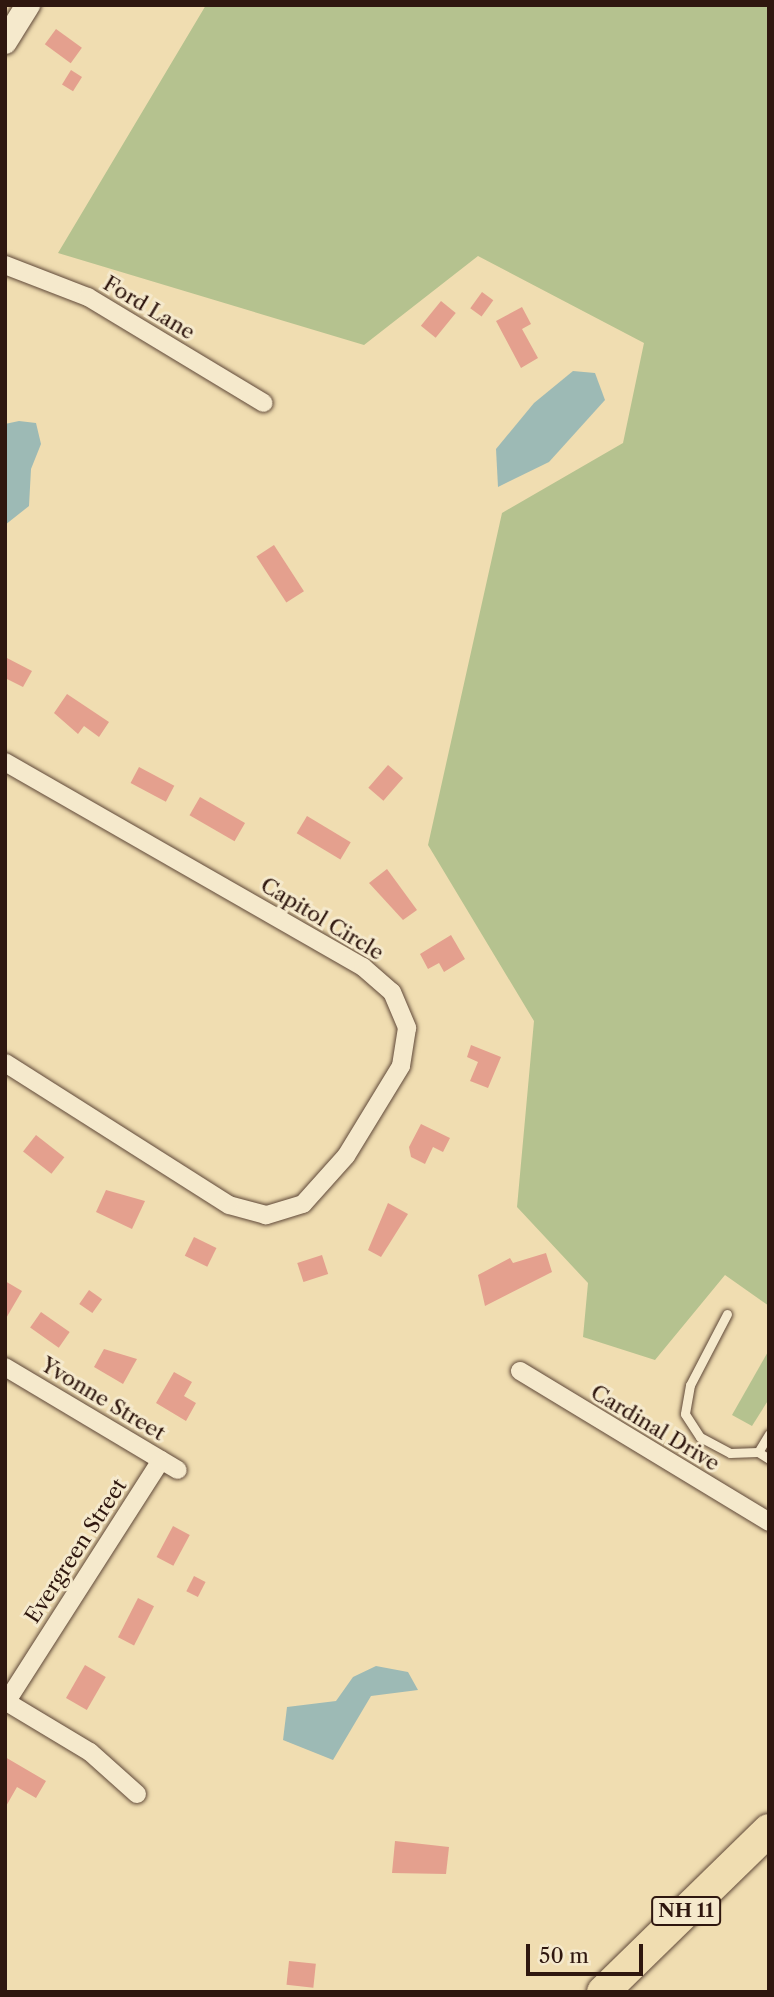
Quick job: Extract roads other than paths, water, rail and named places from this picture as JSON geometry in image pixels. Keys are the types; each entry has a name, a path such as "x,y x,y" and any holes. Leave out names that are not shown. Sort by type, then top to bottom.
{"highway":[{"name":"NH 11","path":"603,1992 769,1830"}],"street":[{"path":"5,42 28,5"},
{"name":"Ford Lane","path":"5,265 88,297 264,403"},
{"name":"Capitol Circle","path":"5,762 363,967 393,992 407,1028 401,1066 346,1156 303,1204 266,1215 229,1205 5,1063"},
{"name":"Yvonne Street","path":"5,1367 178,1470"},
{"name":"Cardinal Drive","path":"520,1371 769,1522"},
{"name":"Evergreen Street","path":"6,1701 161,1460"},
{"path":"6,1701 90,1752 137,1794"}],"lane":[{"path":"727,1314 690,1385 685,1414 699,1437 720,1448 758,1452 769,1459"},
{"path":"758,1452 769,1434"}],"water":[{"path":"573,371 595,373 605,400 549,462 498,487 496,449 534,403"},
{"path":"19,421 36,423 41,444 31,469 29,506 5,525 5,424"},
{"path":"376,1666 408,1672 418,1690 371,1696 333,1760 283,1740 287,1707 336,1701 353,1677"}]}
